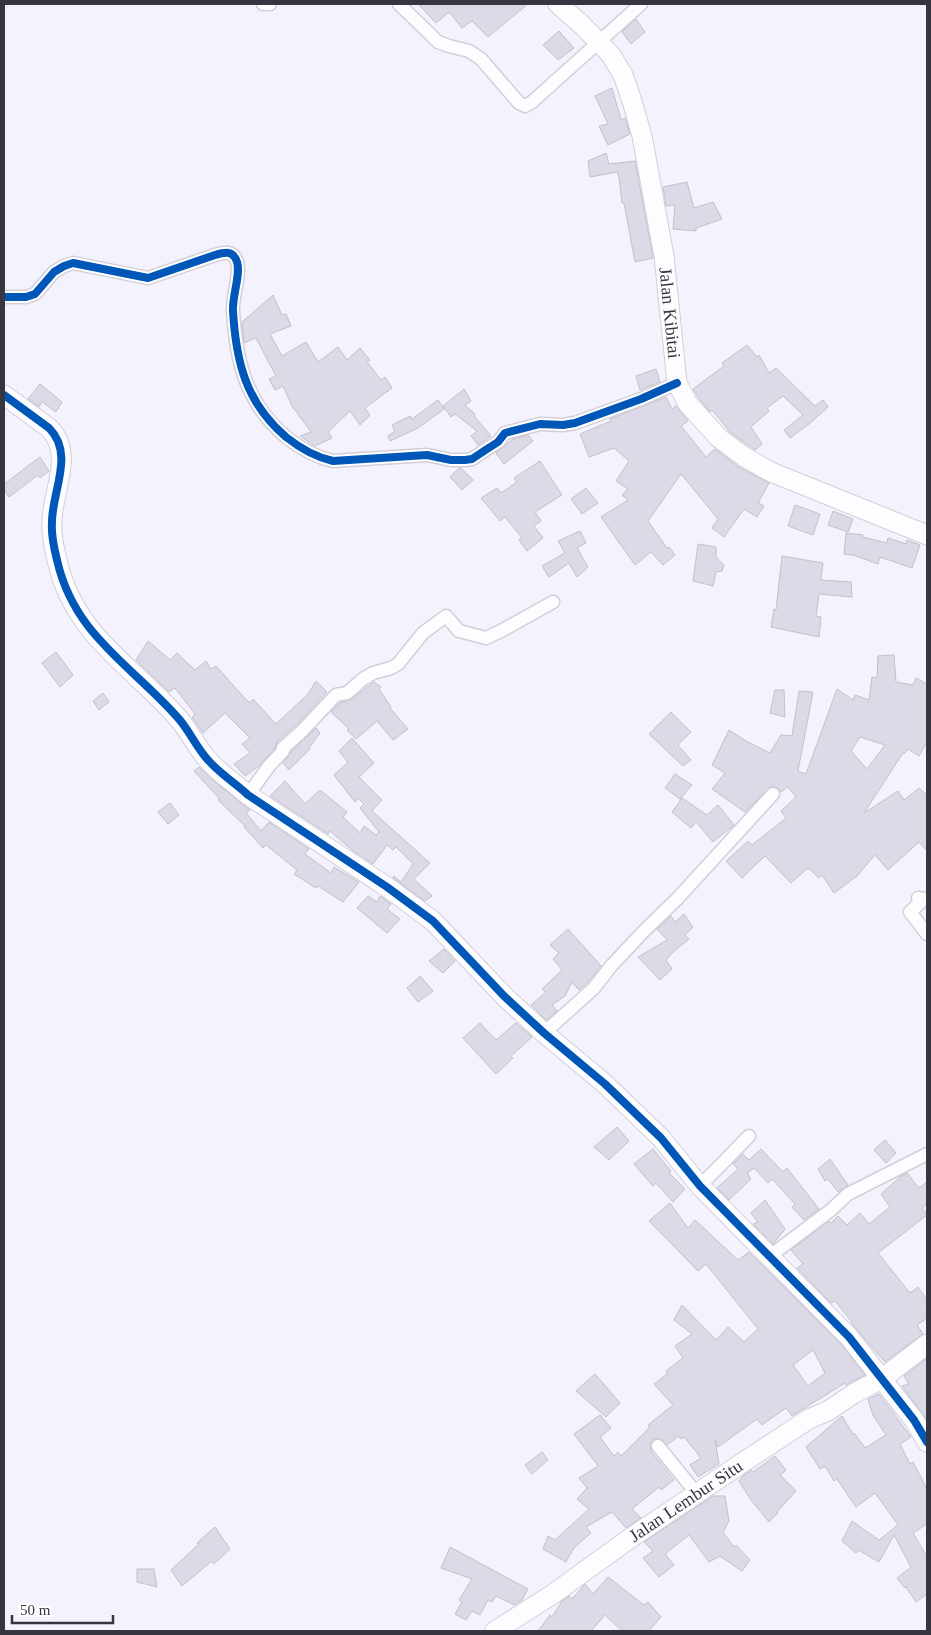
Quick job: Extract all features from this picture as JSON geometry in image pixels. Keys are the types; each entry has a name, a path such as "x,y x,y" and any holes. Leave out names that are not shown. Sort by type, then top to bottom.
{"street":[{"path":"264,4 270,4"},
{"path":"399,4 438,42 469,51 482,59 522,105 532,102 642,4"},
{"name":"Jalan Kibitai","path":"558,4 611,55 623,75 642,136 664,256 677,382 683,397 696,415 719,438 743,456 771,472 927,535"},
{"path":"4,297 26,297 35,294 54,272 73,263 148,278 215,255 225,252 231,253 238,265 233,306 238,350 244,376 253,398 270,422 298,446 320,458 333,461 427,455 451,460 465,460 472,458 498,442 505,432 540,424 563,426 575,423 641,400 677,382"},
{"path":"4,396 49,428 58,438 61,471 54,504 52,530 57,560 63,580 77,612 88,628 115,658 132,672 180,720 207,759 248,794 387,887 433,921 504,996 544,1033 605,1084 647,1124 661,1138 700,1186 849,1337 883,1378 914,1420 927,1442"},
{"path":"248,794 283,751 283,748 336,695 347,693 373,673 398,664 423,633 437,621 446,616 459,632 486,638 508,628 552,602"},
{"path":"544,1033 594,988 612,965 677,899 773,794"},
{"path":"918,898 924,899 910,912 927,934"},
{"path":"700,1186 749,1136"},
{"path":"770,1256 848,1194 927,1154"},
{"path":"883,1378 927,1344"},
{"name":"Jalan Lembur Situ","path":"495,1631 553,1594 629,1539 789,1432 883,1378"},
{"path":"658,1446 697,1494"}],"building":[{"path":"418,4 528,4 488,37 472,21 462,28 449,12 436,23"},
{"path":"636,19 645,32 631,44 622,32"},
{"path":"559,31 574,48 558,60 543,45"},
{"path":"612,88 621,120 625,118 630,134 608,145 599,126 608,124 595,96"},
{"path":"606,153 609,164 635,161 653,258 635,262 617,172 590,177 588,161"},
{"path":"687,182 694,208 713,202 722,219 696,228 696,231 673,229 675,205 666,206 663,187"},
{"path":"273,295 282,315 286,314 291,326 270,334 282,356 306,342 318,362 338,347 347,360 360,348 370,360 367,362 381,380 385,377 392,388 365,408 370,415 360,425 350,411 328,432 332,438 315,446 300,436 311,432 292,406 283,386 275,390 269,379 276,376 256,338 244,343 242,322"},
{"path":"747,345 757,357 759,355 769,373 776,368 815,406 823,400 828,407 790,438 784,430 803,415 783,396 767,408 769,411 751,427 762,444 755,450 730,432 712,410 710,412 693,389 724,366 722,363"},
{"path":"656,369 660,382 640,390 636,376"},
{"path":"40,384 62,402 56,412 42,402 39,407 28,399"},
{"path":"464,389 471,401 465,405 475,414 474,416 491,436 478,445 471,436 477,431 455,414 451,417 443,406"},
{"path":"666,397 672,409 676,406 688,421 681,426 706,457 715,449 737,466 769,483 758,503 764,506 757,517 744,509 724,537 712,528 718,519 681,474 648,521 667,548 669,547 675,555 663,565 651,552 635,565 601,517 628,500 622,495 628,489 616,481 629,461 614,448 589,457 580,434 611,421 610,419"},
{"path":"438,400 444,409 418,428 390,441 388,436 395,431 392,425 410,416 412,419"},
{"path":"528,435 533,441 504,464 496,453 513,439"},
{"path":"40,457 49,471 40,478 38,475 9,497 4,490 4,484"},
{"path":"540,461 562,495 535,512 541,521 534,526 543,538 527,551 519,540 522,538 505,517 500,521 481,498 497,488 501,493 517,482 514,478"},
{"path":"459,468 473,480 462,490 450,477"},
{"path":"586,488 598,503 582,514 571,499"},
{"path":"795,505 820,514 813,535 788,526"},
{"path":"833,511 853,519 848,532 828,525"},
{"path":"580,531 586,543 577,548 588,567 577,577 569,563 549,577 542,566 565,553 558,541"},
{"path":"846,533 863,535 863,537 887,543 888,538 906,544 907,540 920,545 912,568 880,557 878,564 853,555 844,554"},
{"path":"698,544 716,547 716,557 724,565 722,571 716,572 713,586 693,581"},
{"path":"782,556 823,563 821,580 851,582 852,597 819,594 816,616 821,617 819,637 771,627 774,609 776,610"},
{"path":"148,641 170,660 177,653 195,670 206,661 211,669 216,666 250,703 253,699 276,724 308,694 316,681 327,692 277,742 275,748 259,766 245,776 234,764 250,753 242,744 250,738 225,713 203,733 192,717 195,714 175,688 169,692 136,660"},
{"path":"56,652 73,675 60,687 42,663"},
{"path":"894,655 896,682 913,685 916,678 927,684 927,742 919,756 908,749 903,753 864,813 898,791 904,800 919,788 927,795 927,851 919,842 888,870 875,855 857,876 834,893 822,875 819,878 808,868 791,883 765,856 742,878 726,861 748,841 752,845 786,818 781,811 796,797 788,787 781,792 778,788 771,786 745,812 712,789 725,773 712,765 729,730 770,753 781,735 792,736 799,691 813,692 798,771 806,774 837,689 853,700 855,695 869,700 872,677 877,678 878,656","holes":["860,737 885,745 867,769 851,751"]},
{"path":"374,682 381,687 379,689 390,708 408,729 393,740 377,721 356,739 347,730 349,729 331,712 340,703 352,699"},
{"path":"775,690 784,690 785,717 770,713"},
{"path":"103,693 109,702 99,710 93,701"},
{"path":"671,712 691,732 678,745 691,760 683,766 649,734"},
{"path":"316,728 320,733 310,749 289,770 283,763 291,752"},
{"path":"352,738 374,763 359,777 382,800 372,811 430,863 414,879 432,896 425,901 393,878 394,876 401,882 413,864 396,847 393,850 387,845 373,864 352,850 330,831 328,834 270,796 285,781 305,804 320,790 347,812 343,817 360,833 364,826 376,835 379,832 360,808 364,804 358,798 355,802 334,775 348,762 339,751"},
{"path":"199,767 250,810 246,813 261,831 269,822 309,849 305,854 331,873 334,867 359,882 343,902 294,874 297,870 266,845 263,848 194,771"},
{"path":"675,774 692,785 680,799 665,788"},
{"path":"682,798 707,815 718,805 734,825 713,842 696,822 691,828 672,812"},
{"path":"170,803 179,815 168,824 158,812"},
{"path":"368,896 377,902 380,896 391,904 387,909 400,919 387,933 357,908"},
{"path":"684,914 693,927 685,935 689,939 666,960 672,969 660,980 638,957 667,940 657,929 671,916 675,922"},
{"path":"568,929 601,966 579,990 572,982 565,996 552,1005 557,1011 546,1020 531,1005 546,992 542,989 562,970 553,959 559,953 550,945"},
{"path":"444,949 455,961 443,973 429,961"},
{"path":"420,976 433,991 418,1002 407,988"},
{"path":"480,1023 496,1040 516,1023 532,1037 511,1056 513,1058 496,1074 463,1038"},
{"path":"617,1127 629,1141 609,1160 594,1147"},
{"path":"885,1140 896,1153 886,1163 874,1150"},
{"path":"653,1149 671,1171 669,1173 685,1189 673,1202 656,1183 653,1186 634,1164"},
{"path":"761,1149 783,1172 787,1168 819,1209 804,1220 792,1207 795,1204 772,1179 768,1183 754,1168 747,1173 751,1179 729,1200 717,1188 738,1169 733,1164 743,1154 749,1160"},
{"path":"830,1159 848,1185 838,1192 828,1179 825,1181 818,1169"},
{"path":"907,1173 919,1188 927,1182 927,1204 922,1208 927,1215 878,1253 910,1293 918,1287 927,1300 927,1318 917,1325 923,1334 885,1362 851,1323 835,1301 831,1303 797,1268 803,1264 791,1250 829,1221 831,1223 838,1216 847,1225 860,1213 869,1224 890,1207 881,1194"},
{"path":"765,1200 785,1229 773,1244 753,1224 758,1222 751,1213"},
{"path":"670,1203 688,1228 695,1220 738,1260 749,1252 841,1344 865,1375 846,1385 845,1383 792,1416 786,1408 762,1425 757,1419 718,1447 715,1440 719,1464 698,1477 690,1465 701,1458 684,1437 681,1439 679,1436 667,1445 661,1439 653,1439 650,1444 651,1451 674,1480 661,1490 659,1487 632,1509 641,1518 626,1528 612,1512 586,1527 591,1533 574,1548 566,1562 543,1549 548,1536 555,1540 589,1509 577,1499 587,1488 579,1478 598,1466 574,1434 600,1415 611,1428 600,1437 614,1456 618,1452 621,1456 650,1427 648,1425 673,1405 654,1384 667,1374 666,1371 683,1358 675,1346 692,1334 674,1320 682,1305 716,1340 728,1327 744,1342 758,1329 706,1264 698,1271 649,1221","holes":["813,1350 825,1373 808,1386 793,1365"]},
{"path":"927,1358 927,1420 902,1386 909,1384 904,1376"},
{"path":"595,1374 620,1403 606,1417 576,1391"},
{"path":"879,1394 911,1437 900,1444 910,1464 913,1462 927,1489 927,1524 913,1533 927,1557 927,1594 916,1602 897,1578 911,1567 894,1535 879,1562 858,1550 856,1553 842,1541 852,1521 879,1540 898,1525 875,1493 856,1507 837,1479 834,1481 825,1466 820,1469 806,1447 842,1416 853,1434 865,1448 886,1435 873,1415 868,1399"},
{"path":"542,1452 548,1460 532,1474 525,1465"},
{"path":"775,1456 786,1470 780,1475 796,1491 769,1522 751,1500 739,1481 751,1470 753,1472"},
{"path":"713,1496 725,1496 729,1521 723,1532 734,1547 736,1545 750,1560 742,1571 720,1556 709,1562 689,1535 665,1554 674,1565 659,1577 643,1558 653,1551 644,1542"},
{"path":"215,1527 230,1549 214,1564 212,1561 182,1586 171,1570"},
{"path":"450,1547 528,1589 522,1600 514,1605 496,1596 492,1602 488,1600 480,1615 472,1611 466,1620 455,1614 462,1602 459,1600 472,1579 441,1568"},
{"path":"137,1569 154,1569 157,1587 137,1582"},
{"path":"608,1577 644,1605 648,1602 661,1617 649,1631 622,1631 605,1615 591,1631 538,1631 550,1615 552,1617 562,1601 569,1596 572,1599 585,1584 593,1594"}],"cycle path":[{"path":"4,297 26,297 35,294 54,272 73,263 148,278 215,255 231,254 235,258 238,267 233,305 234,330 241,364 252,396 272,424 286,437 308,452 333,461 427,455 451,460 472,459 498,442 505,433 540,424 563,425 575,423 641,399 677,383"},
{"path":"4,395 49,428 57,438 61,461 52,522 52,536 56,555 65,586 77,609 107,648 179,719 204,755 217,769 248,795 387,887 433,921 504,996 544,1033 605,1084 661,1138 700,1186 849,1337 914,1420 927,1442"}]}
